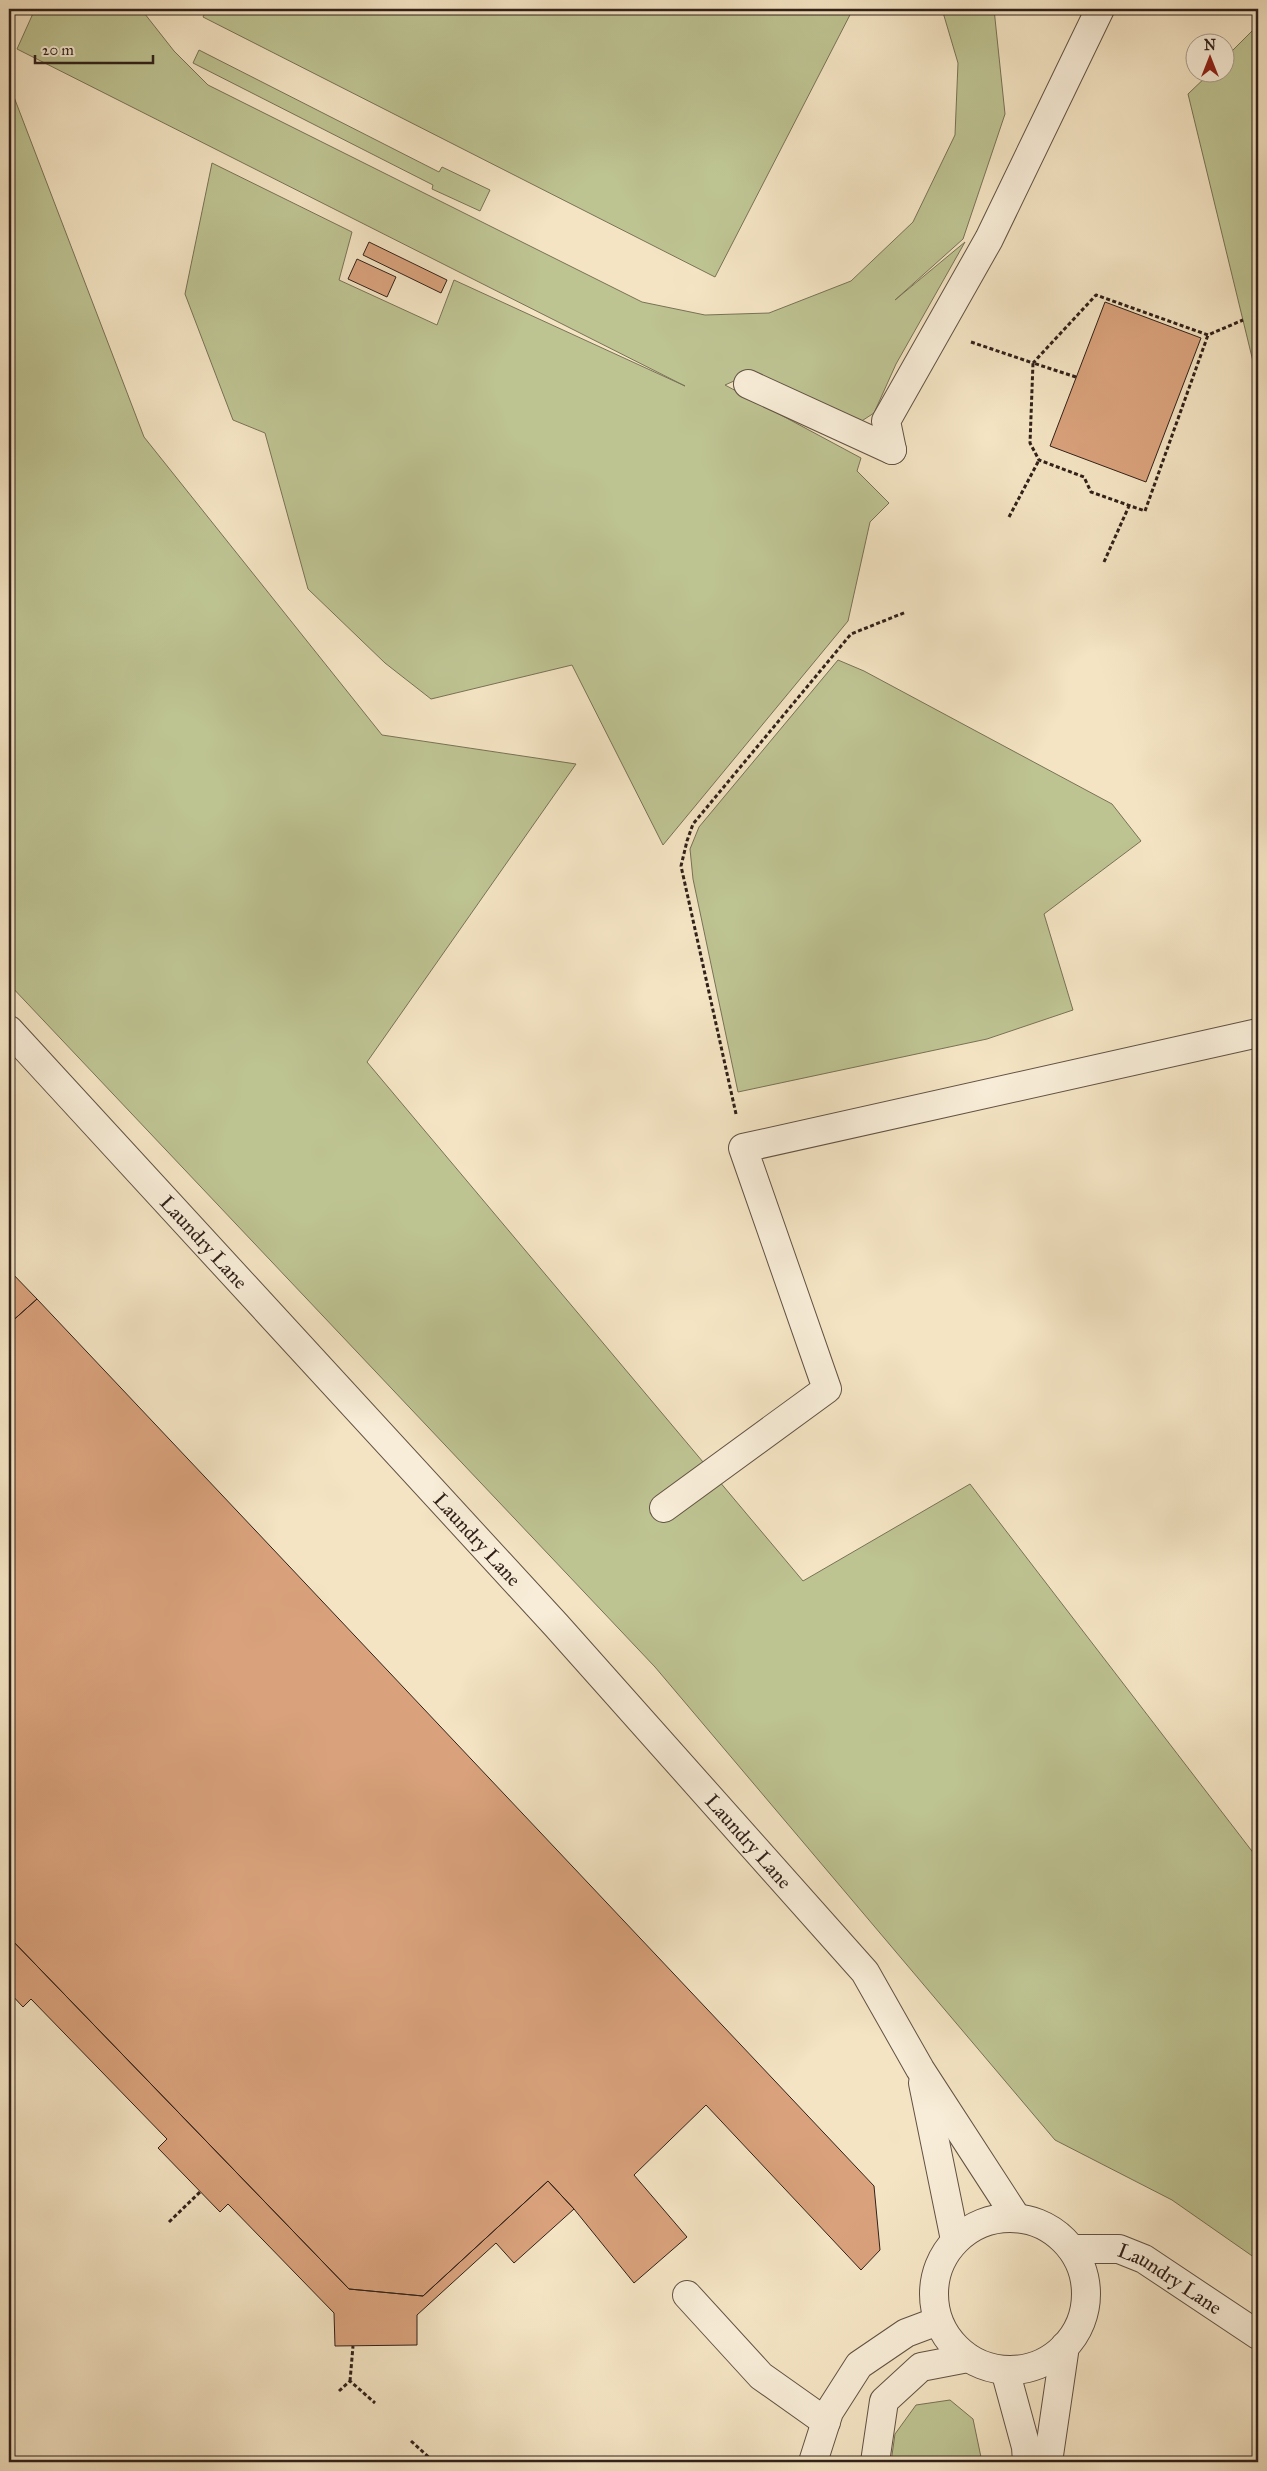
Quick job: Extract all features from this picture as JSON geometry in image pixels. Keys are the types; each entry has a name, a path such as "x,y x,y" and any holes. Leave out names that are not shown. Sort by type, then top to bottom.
{"street":[{"path":"748,384 892,450 886,421 989,239 1100,9"},
{"name":"Laundry Lane","path":"9,1030 556,1625 865,1972 920,2069 1016,2217"},
{"path":"664,1508 827,1389 743,1148 1258,1033"},
{"name":"Laundry Lane","path":"920,2069 954,2240"},
{"path":"1016,2217 1038,2222 1051,2230 1072,2249 1084,2273 1086,2299 1080,2325 1065,2346 1048,2360 1027,2368 1005,2370 986,2367 968,2358 950,2342 938,2321 933,2300 934,2278 942,2258 954,2240 972,2226 994,2219 1016,2217"},
{"name":"Laundry Lane","path":"1072,2249 1119,2249 1144,2259 1258,2335"},
{"path":"686,2295 761,2376 826,2422"},
{"path":"813,2462 828,2412 859,2365 906,2333 938,2321"},
{"path":"1048,2462 1065,2346"},
{"path":"875,2462 884,2401 921,2367 968,2358"},
{"path":"1005,2370 1026,2446 1027,2462"}],"path":[{"path":"1208,335 1145,511 1091,492 1084,477 1039,460 1030,443 1033,363 1096,295 1208,335 1243,320"},
{"path":"937,331 1076,377"},
{"path":"1009,517 1039,460"},
{"path":"1104,562 1129,506"},
{"path":"743,1148 681,866 686,841 693,824 852,634 906,612"},
{"path":"170,2222 200,2192"},
{"path":"339,2391 350,2381 353,2346"},
{"path":"350,2381 376,2403"},
{"path":"411,2441 434,2462"}],"green space":[{"path":"35,9 141,9 174,51 208,85 642,302 705,315 769,313 851,281 913,222 955,135 958,63 942,9 994,9 1005,114 963,239 895,300 965,242 896,364 874,413 857,424 752,373 725,385 861,458 857,471 889,503 870,522 848,621 663,845 572,665 431,699 385,663 308,589 265,433 233,420 185,294 212,163 352,232 339,280 437,325 454,280 685,386 17,49"},
{"path":"207,9 853,9 715,277 203,17"},
{"path":"1258,25 1258,382 1188,94 1201,82 1234,82 1234,49"},
{"path":"199,50 439,172 442,167 490,190 480,211 432,189 433,185 193,63"},
{"path":"9,84 144,437 382,735 576,764 367,1062 803,1581 970,1484 1258,1859 1258,2260 1172,2200 1055,2140 655,1667 9,984"},
{"path":"838,660 864,671 1112,804 1141,841 1044,914 1073,1010 987,1039 738,1092 693,879 690,849 699,827"},
{"path":"950,2400 973,2419 982,2462 891,2462 895,2434 916,2405"}],"building":[{"path":"369,242 447,280 441,293 363,255"},
{"path":"357,259 396,277 387,297 348,279"},
{"path":"1105,302 1201,338 1146,482 1050,446"},
{"path":"9,1270 37,1299 9,1324"},
{"path":"37,1299 874,2186 880,2250 861,2270 706,2105 634,2175 687,2237 634,2283 574,2209 548,2181 423,2296 349,2289 9,1937 9,1324"},
{"path":"9,1937 349,2289 423,2296 548,2181 574,2209 514,2263 496,2243 417,2315 417,2345 335,2346 334,2313 228,2204 220,2212 158,2148 167,2139 31,1999 23,2007 9,1992"}]}
